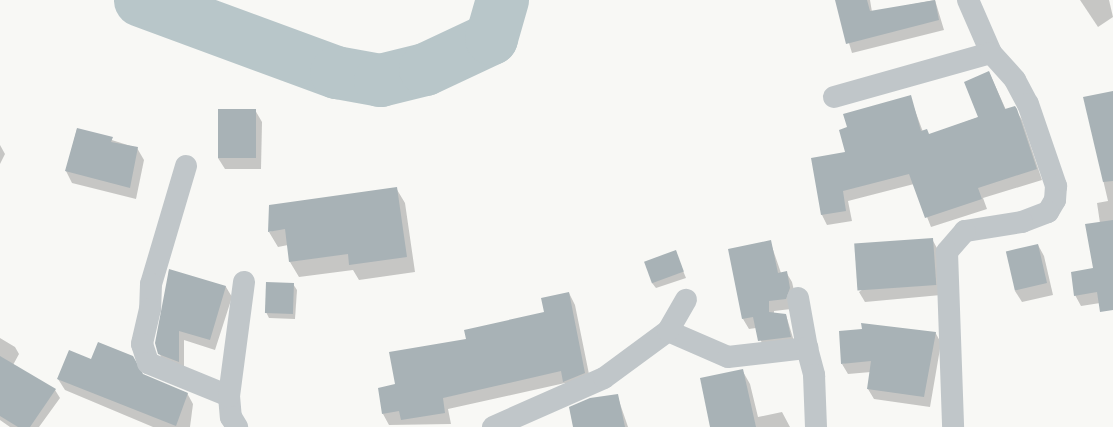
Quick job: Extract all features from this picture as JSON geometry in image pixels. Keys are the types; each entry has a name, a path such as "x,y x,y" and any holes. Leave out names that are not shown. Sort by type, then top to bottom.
{"street":[{"path":"953,427 947,252 965,231 1022,222 1048,212 1055,200 1056,186 1028,104 1016,80 991,53 968,0"},
{"path":"834,97 991,53"},
{"path":"186,166 151,284 142,344 148,363 229,396"},
{"path":"237,427 231,417 229,396 244,282"},
{"path":"798,298 807,348 814,375 816,427"},
{"path":"493,427 604,378 668,331 686,300"},
{"path":"668,331 728,357 807,348"}],"building":[{"path":"835,0 867,0 870,11 935,0 939,20 846,44"},
{"path":"989,71 1005,109 1015,106 1017,109 1037,169 978,188 982,199 925,218 909,174 843,191 846,211 821,215 811,158 845,152 839,130 847,127 843,114 911,95 921,131 927,129 929,134 978,117 964,82"},
{"path":"1113,91 1113,181 1103,182 1083,97"},
{"path":"218,109 256,109 256,158 218,158"},
{"path":"77,128 113,137 111,142 138,147 130,188 65,171"},
{"path":"397,187 407,257 349,265 348,254 289,262 285,229 268,232 269,205"},
{"path":"1113,220 1113,310 1100,312 1097,292 1074,296 1071,272 1093,268 1085,224"},
{"path":"933,238 936,285 857,290 854,244"},
{"path":"771,240 778,273 787,271 790,288 786,299 769,301 769,312 786,314 791,337 758,341 753,317 742,319 728,249"},
{"path":"1038,244 1047,283 1015,290 1006,251"},
{"path":"676,250 684,272 652,283 644,262"},
{"path":"169,269 226,286 210,340 179,331 179,362 158,354 155,343"},
{"path":"266,282 294,283 293,314 265,313"},
{"path":"569,292 585,373 563,382 561,371 443,398 445,413 401,420 399,411 382,414 378,388 395,384 389,352 466,339 464,330 544,312 541,298"},
{"path":"861,323 936,332 924,397 867,389 871,361 841,364 839,331 862,329"},
{"path":"98,342 133,356 143,374 188,393 176,426 57,379 69,350 91,359"},
{"path":"0,356 56,389 30,427 18,427 0,416"},
{"path":"743,369 756,427 710,427 700,378"},
{"path":"618,394 625,427 573,427 569,407 590,398"}],"waterway":[{"path":"140,0 336,72 380,80 425,69 491,38 502,0"}]}
